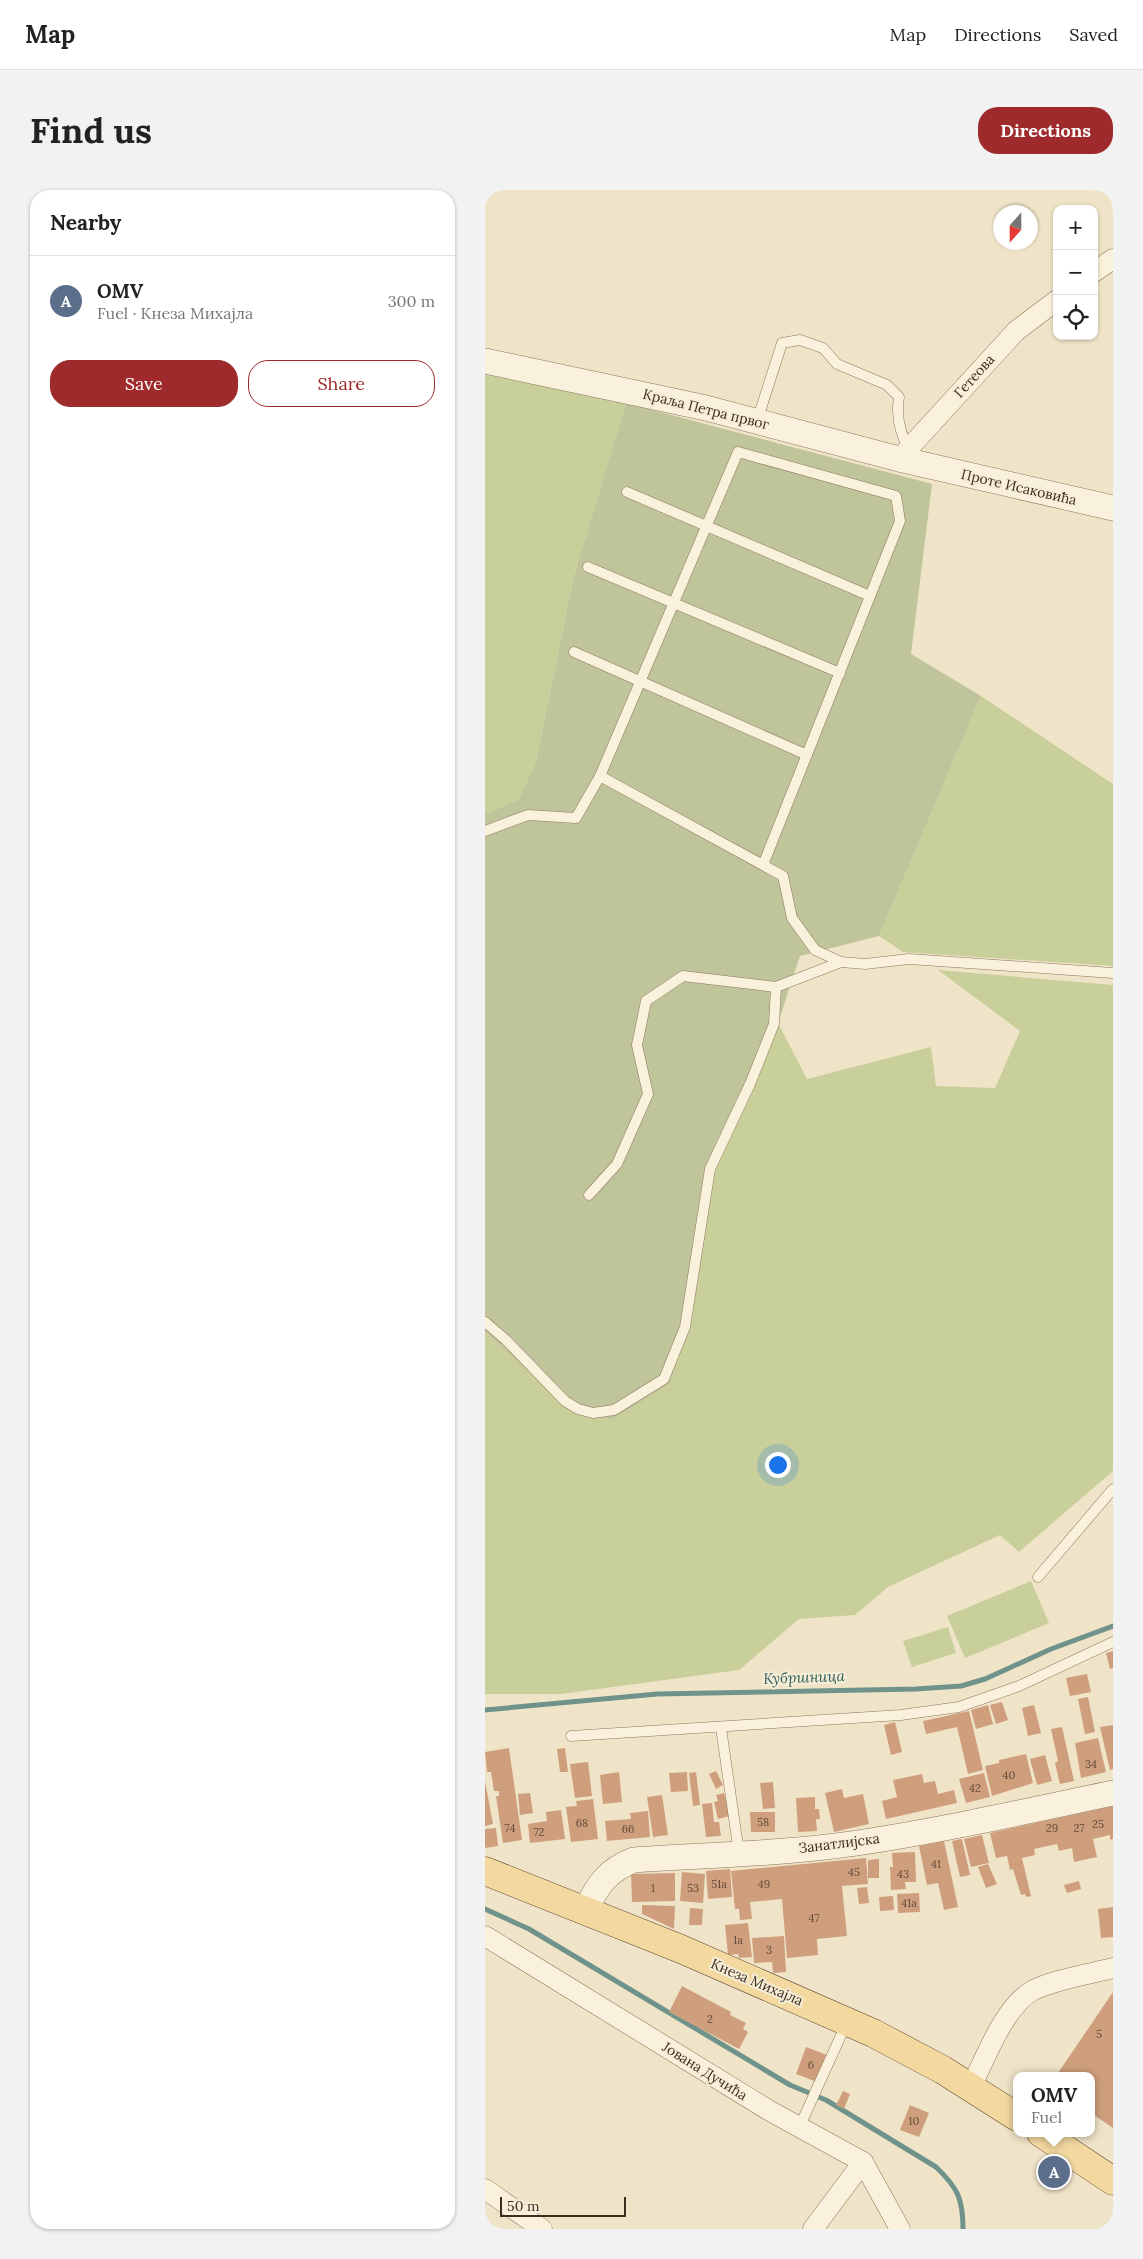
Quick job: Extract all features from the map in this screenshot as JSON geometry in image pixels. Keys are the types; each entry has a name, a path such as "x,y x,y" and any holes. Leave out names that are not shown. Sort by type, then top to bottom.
{"main road":[{"name":"Кнеза Михајла","path":"485,1871 586,1910 847,2021 910,2051 1013,2114"},
{"path":"1047,2137 1112,2181"}],"street":[{"path":"1098,269 1113,259"},
{"name":"Гетеова","path":"911,458 1016,331 1053,303"},
{"name":"Краља Петра првог","path":"485,361 641,394 911,458"},
{"name":"Проте Исаковића","path":"911,458 1113,508"},
{"name":"Занатлијска","path":"586,1910 599,1884 608,1873 634,1860 856,1843 997,1818 1113,1793"},
{"name":"Јована Дучића","path":"485,1936 804,2120 863,2162"},
{"path":"971,2087 1011,2011 1022,1998 1033,1990 1047,1985 1113,1968"},
{"path":"813,2229 863,2162 900,2229"},
{"path":"485,2189 542,2229"}],"lane":[{"path":"757,421 782,343 800,340 823,348 837,364 887,385 899,397 897,411 902,437 911,458"},
{"path":"485,830 528,815 576,818 600,776 738,452 896,496 900,522 763,865"},
{"path":"627,492 870,596"},
{"path":"588,567 839,673"},
{"path":"573,652 807,755"},
{"path":"600,776 783,876 792,918 815,950 841,962 865,964 909,959 1113,973"},
{"path":"589,1195 617,1164 648,1094 637,1046 646,1001 683,976 776,987 841,962"},
{"path":"485,1322 506,1340 565,1401 578,1409 593,1413 614,1410 664,1378 685,1326 710,1169 749,1084 773,1024 776,987"},
{"path":"1038,1577 1113,1489"},
{"path":"571,1736 721,1728 901,1715 959,1707 1019,1686 1113,1642"},
{"path":"721,1728 739,1853"},
{"path":"804,2120 847,2021"}],"green space":[{"path":"485,372 626,403 573,579 536,762 518,800 485,814"},
{"path":"626,403 932,484 911,654 981,696 879,936 800,956 778,1023 713,1164 689,1326 669,1384 613,1419 575,1414 485,1332 485,814 518,800 536,762 573,579"},
{"path":"981,696 1113,784 1113,966 903,952 879,936"},
{"path":"938,970 1113,985 1113,1471 1019,1552 1000,1535 888,1587 855,1615 799,1619 739,1670 561,1694 485,1694 485,1332 575,1413 713,1164 778,1023 807,1079 931,1047 936,1086 995,1088 1020,1031"},
{"path":"1031,1581 1049,1623 965,1658 947,1616"},
{"path":"948,1627 956,1653 912,1667 903,1641"}],"building":[{"path":"1113,1651 1113,1668 1110,1669 1106,1653"},
{"path":"1087,1674 1091,1692 1070,1696 1066,1678"},
{"path":"1088,1697 1095,1732 1085,1734 1078,1699"},
{"path":"1002,1702 1008,1720 996,1724 990,1705"},
{"path":"988,1705 993,1724 976,1729 971,1710"},
{"path":"1034,1705 1041,1733 1028,1736 1022,1708"},
{"path":"969,1711 983,1770 968,1774 957,1727 926,1734 923,1721"},
{"path":"895,1722 902,1752 891,1755 884,1725"},
{"path":"1113,1725 1113,1769 1110,1770 1100,1727"},
{"path":"1062,1727 1074,1781 1060,1784 1055,1763 1058,1761 1051,1729"},
{"path":"1098,1738 1106,1772 1081,1778 1075,1743"},
{"path":"509,1748 522,1840 503,1843 496,1796 499,1796 499,1791 494,1791 491,1772 487,1772 485,1752"},
{"path":"565,1748 568,1772 560,1772 557,1749"},
{"path":"1026,1754 1033,1783 992,1796 985,1766 999,1763 999,1760"},
{"path":"1045,1755 1052,1781 1037,1785 1030,1759"},
{"path":"588,1762 592,1796 575,1798 570,1764"},
{"path":"716,1771 723,1785 716,1789 709,1774"},
{"path":"619,1772 622,1802 603,1804 600,1775"},
{"path":"687,1772 688,1791 671,1792 669,1773"},
{"path":"696,1772 700,1805 693,1806 689,1773"},
{"path":"984,1773 990,1797 966,1803 959,1779"},
{"path":"922,1774 924,1783 935,1781 938,1794 954,1790 957,1803 886,1819 882,1801 897,1797 893,1780"},
{"path":"485,1781 493,1824 485,1826"},
{"path":"773,1782 775,1808 763,1809 760,1783"},
{"path":"842,1789 844,1798 863,1794 869,1824 834,1832 825,1793"},
{"path":"530,1793 533,1813 520,1815 518,1794"},
{"path":"724,1793 730,1816 718,1819 714,1802 718,1801 716,1795"},
{"path":"662,1795 668,1835 653,1837 647,1797"},
{"path":"815,1797 815,1809 819,1809 820,1819 816,1819 817,1831 798,1832 796,1798"},
{"path":"593,1799 598,1839 571,1842 566,1807 577,1806 576,1801"},
{"path":"712,1803 714,1822 719,1822 721,1836 706,1837 702,1804"},
{"path":"1113,1806 1113,1839 1110,1840 1110,1835 1093,1839 1097,1857 1074,1862 1072,1848 1059,1851 1057,1844 1034,1849 1035,1855 1022,1858 1031,1896 1021,1895 1013,1869 1010,1870 1007,1856 996,1858 990,1833"},
{"path":"561,1810 565,1839 530,1843 528,1824 547,1821 546,1812"},
{"path":"648,1811 650,1837 607,1841 605,1821 631,1819 630,1813"},
{"path":"750,1812 775,1812 775,1832 751,1832"},
{"path":"496,1828 498,1846 485,1848 485,1829"},
{"path":"982,1835 989,1863 971,1867 964,1839"},
{"path":"962,1839 970,1875 960,1877 952,1841"},
{"path":"944,1841 958,1907 944,1910 938,1883 927,1885 919,1846"},
{"path":"915,1852 916,1882 905,1882 906,1889 891,1890 890,1867 893,1867 892,1853"},
{"path":"866,1858 868,1884 842,1886 847,1936 817,1939 818,1955 787,1958 782,1899 750,1902 752,1919 740,1920 739,1909 735,1909 731,1871"},
{"path":"879,1859 879,1878 868,1878 868,1860"},
{"path":"988,1864 997,1884 986,1888 978,1867"},
{"path":"730,1869 732,1897 708,1899 706,1871"},
{"path":"682,1872 705,1874 703,1903 680,1901"},
{"path":"675,1873 675,1901 632,1902 631,1874"},
{"path":"1079,1881 1081,1889 1067,1893 1064,1885"},
{"path":"867,1887 869,1903 859,1904 857,1888"},
{"path":"919,1893 920,1912 898,1913 897,1894"},
{"path":"893,1896 894,1910 880,1911 879,1897"},
{"path":"642,1905 675,1906 674,1929 642,1914"},
{"path":"1113,1907 1113,1937 1101,1938 1098,1909"},
{"path":"690,1908 703,1909 702,1925 689,1925"},
{"path":"748,1923 752,1957 739,1958 738,1954 728,1955 725,1925"},
{"path":"784,1936 786,1972 773,1973 772,1962 754,1963 752,1938"},
{"path":"682,1986 731,2012 730,2015 746,2023 743,2029 748,2032 739,2049 669,2012"},
{"path":"1113,1992 1113,2128 1095,2116 1095,2072 1059,2072"},
{"path":"806,2047 827,2055 817,2082 796,2074"},
{"path":"843,2091 850,2094 844,2109 836,2105"},
{"path":"910,2105 929,2113 919,2137 900,2130"}],"waterway":[{"name":"Кубршница","path":"485,1710 657,1694 916,1689 961,1686 985,1679 1051,1649 1113,1626"},
{"path":"485,1909 529,1929 790,2085 826,2100 936,2167 949,2181 958,2195 962,2210 963,2229"}],"place":[{"name":"OMV","path":"1054,2172"}]}
